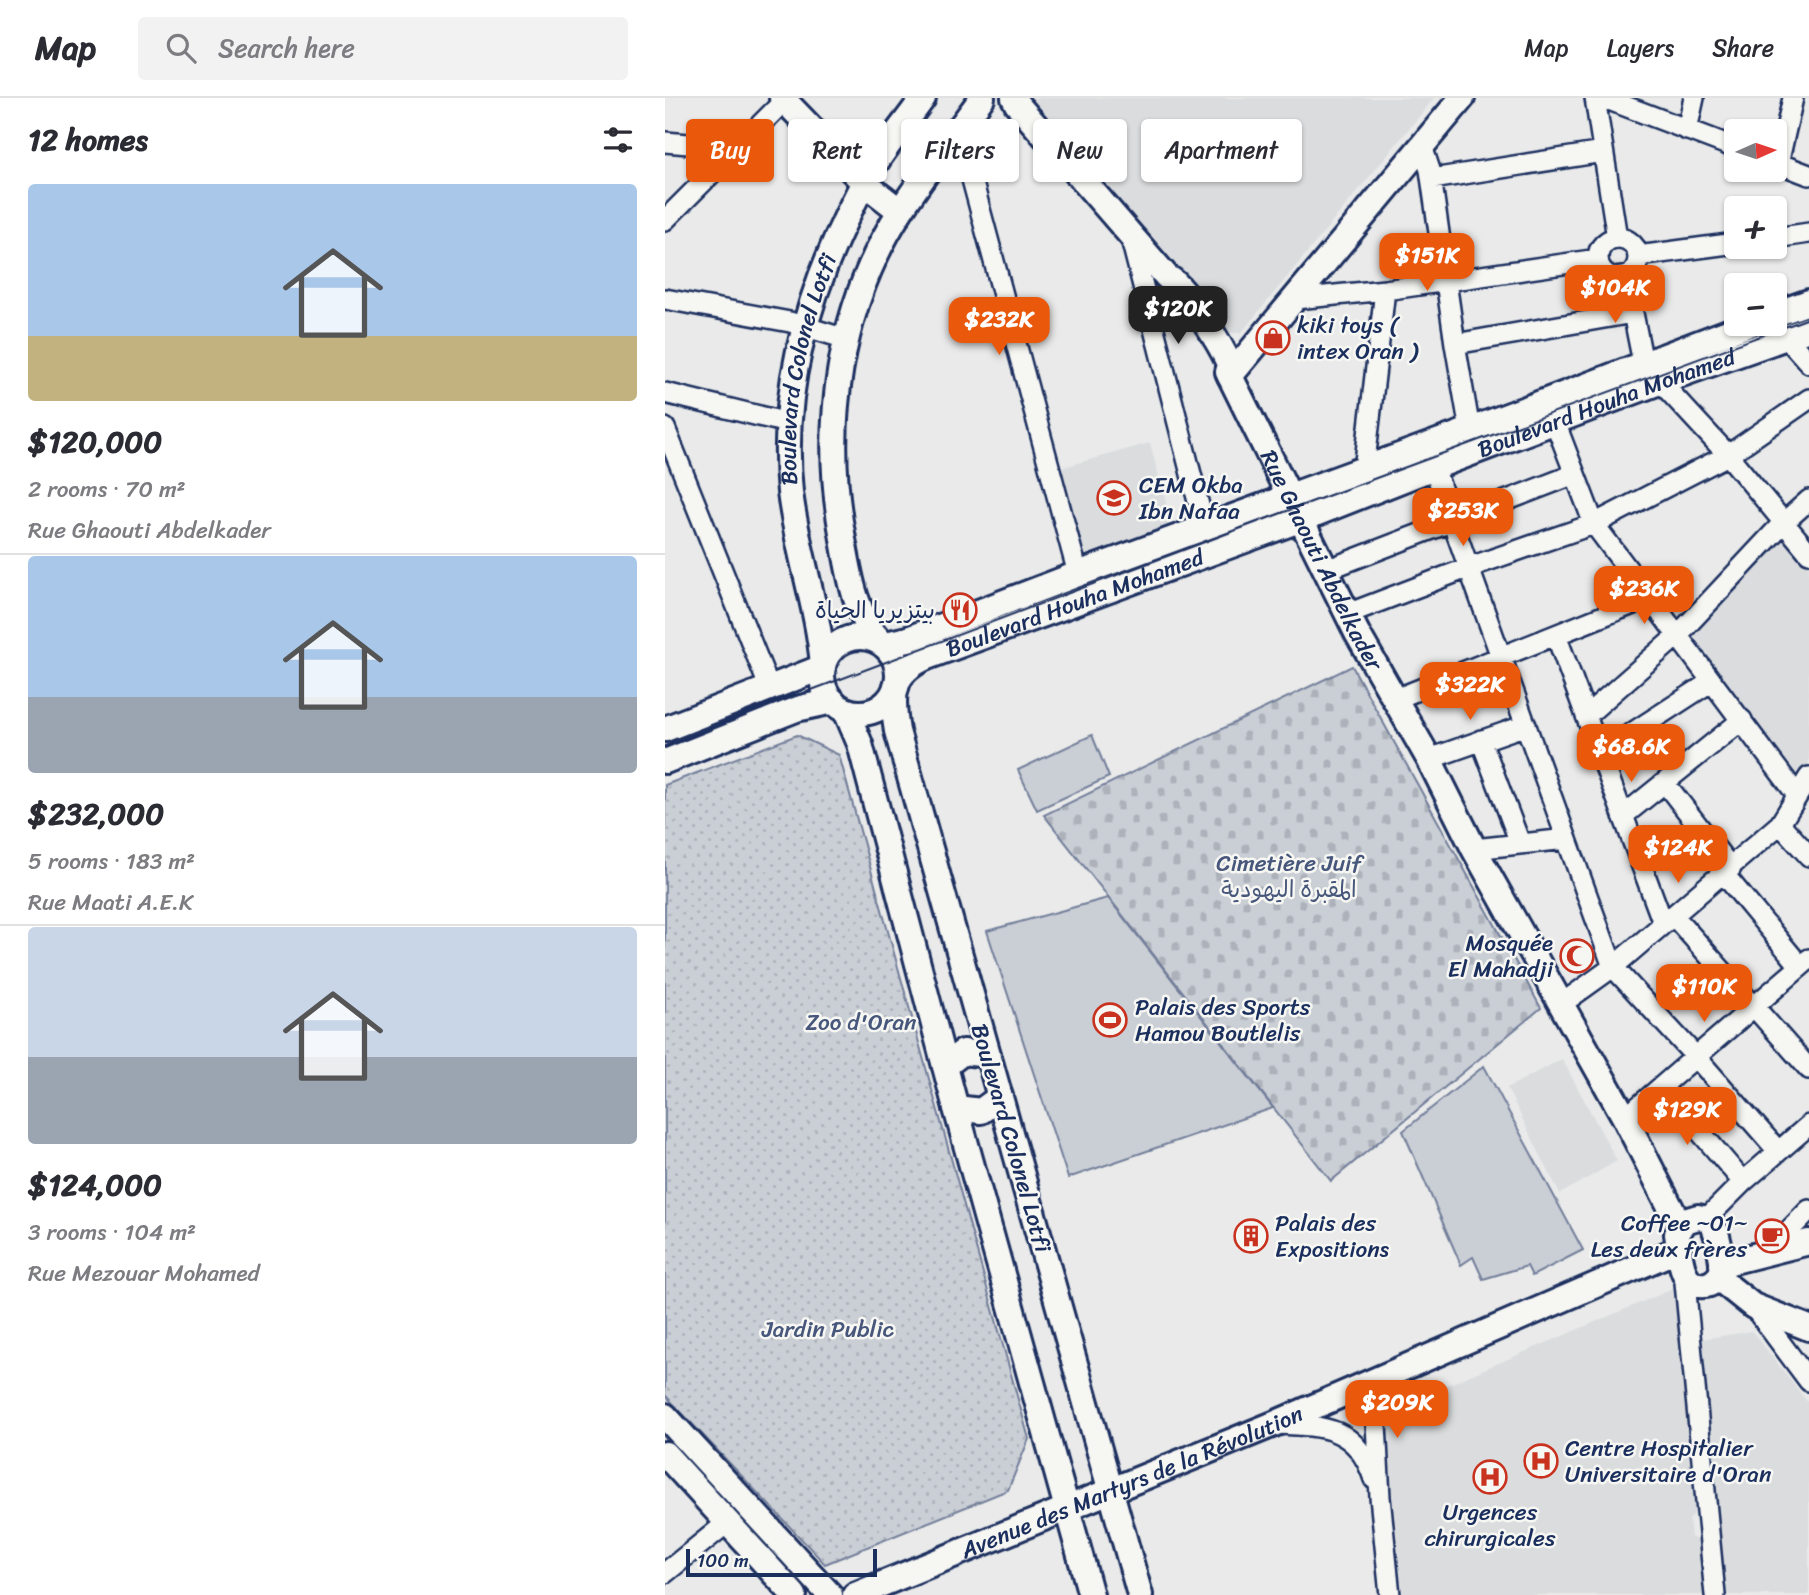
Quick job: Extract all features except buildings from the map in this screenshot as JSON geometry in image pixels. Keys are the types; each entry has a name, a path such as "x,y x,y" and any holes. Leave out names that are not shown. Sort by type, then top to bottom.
{"main road":[{"name":"Boulevard Colonel Lotfi","path":"887,149 923,98"},
{"name":"Boulevard Colonel Lotfi","path":"967,119 982,98"},
{"path":"1229,374 1296,299 1462,98"},
{"path":"784,99 803,119"},
{"name":"Rue Ghaouti Abdelkader","path":"1012,100 1167,277 1180,286 1223,350 1230,367 1229,374 1347,614 1393,700 1429,759 1474,849 1625,1118 1681,1249"},
{"name":"Boulevard Colonel Lotfi","path":"823,666 819,627 795,523 788,465 788,423 804,326 824,266 865,182"},
{"path":"876,182 900,211"},
{"name":"Boulevard Colonel Lotfi","path":"883,643 869,628 856,598 845,550 833,464 834,420 846,340 876,255 900,211 921,182"},
{"path":"1787,310 1809,302"},
{"name":"Boulevard Houha Mohamed","path":"883,643 908,639 1724,333"},
{"name":"Boulevard Houha Mohamed","path":"898,679 909,665 926,657 1302,519 1661,381 1798,333"},
{"path":"665,761 796,709 839,706 862,713 883,705 893,694 898,679 895,659 883,643 872,638 851,637 834,648 823,666 824,685 839,706"},
{"path":"665,729 823,666"},
{"name":"Boulevard Colonel Lotfi","path":"898,679 894,701 897,731 1140,1595"},
{"name":"Boulevard Colonel Lotfi","path":"839,706 860,744 956,1108 1091,1595"},
{"path":"945,1066 963,1052 988,1055"},
{"path":"956,1108 981,1111 1000,1097"},
{"name":"Avenue des Martyrs de la Révolution","path":"855,1595 1392,1375 1681,1249 1691,1218 1706,1219"},
{"path":"1706,1219 1716,1229 1720,1271 1753,1306 1809,1328"},
{"path":"1681,1249 1686,1277 1705,1285 1720,1271 1768,1252 1809,1242"},
{"path":"666,1418 829,1595"},
{"path":"665,1454 794,1595"}],"street":[{"path":"1595,98 1618,238"},
{"path":"1604,98 1724,144"},
{"path":"1687,130 1694,98"},
{"path":"1787,121 1793,98"},
{"path":"764,119 784,99"},
{"path":"665,142 686,144"},
{"path":"1422,146 1432,179 1445,281 1470,430"},
{"path":"1432,179 1603,152"},
{"path":"1787,167 1809,175"},
{"path":"665,220 702,182"},
{"path":"973,182 1077,574"},
{"path":"1787,236 1809,233"},
{"path":"1130,234 1205,528"},
{"path":"1618,238 1628,241 1638,256 1635,268 1630,274 1621,277 1604,272 1598,259 1602,246 1611,239 1618,238"},
{"path":"1638,256 1724,245"},
{"path":"1296,299 1385,290 1598,259"},
{"path":"1621,277 1633,313 1643,363 1728,455 1782,524 1809,553"},
{"path":"1364,470 1385,290"},
{"path":"665,299 804,326 846,340"},
{"path":"1455,344 1633,313"},
{"path":"1798,333 1809,363"},
{"path":"665,393 788,423"},
{"path":"1347,614 1470,566 1594,524 1728,455 1809,399"},
{"path":"1555,422 1594,524 1797,795"},
{"path":"665,428 770,689"},
{"path":"1434,467 1613,967 1778,1151"},
{"path":"1326,570 1575,474"},
{"path":"1587,715 1677,636 1782,524 1809,500"},
{"path":"1393,700 1648,598"},
{"path":"1556,635 1623,816 1668,919 1809,1069"},
{"path":"1601,753 1712,681"},
{"path":"1623,816 1742,720"},
{"path":"1429,759 1526,725"},
{"path":"1481,740 1520,843"},
{"path":"1560,1004 1613,967 1780,824 1809,778"},
{"path":"1625,1118 1805,963 1727,871 1665,783"},
{"path":"1780,824 1809,856"},
{"path":"1474,849 1567,839"},
{"path":"1662,1087 1743,1182"},
{"path":"1706,1219 1743,1182 1809,1125"},
{"path":"1768,1252 1809,1210"},
{"path":"1681,1249 1715,1595"},
{"path":"1753,1306 1809,1381"},
{"path":"1390,1595 1380,1497 1375,1406 1383,1385 1392,1375"},
{"path":"1274,1424 1329,1430 1359,1447 1369,1465 1380,1497"},
{"path":"665,1573 728,1522"}],"shaded area":[{"path":"1030,98 1434,98 1241,333 1230,333 1101,182 1127,182 1127,119 1048,119"},
{"name":"CEM Okba Ibn Nafaa","path":"1150,443 1172,526 1080,561 1057,469"},
{"path":"1782,524 1809,553 1809,777 1797,795 1677,636"},
{"path":"1562,1059 1617,1161 1560,1194 1507,1088"},
{"name":"Centre Hospitalier Universitaire d'Oran","path":"1675,1288 1697,1510 1689,1520 1691,1537 1703,1544 1707,1595 1403,1595 1384,1412"},
{"name":"Centre Hospitalier Universitaire d'Oran","path":"1752,1331 1809,1404 1809,1595 1724,1595 1697,1340"}],"green space":[{"name":"Cimetière Juif المقبرة اليهودية","path":"1352,666 1541,1008 1331,1181 1044,815"},
{"name":"Jardin Public","path":"797,735 839,755 1029,1439 1008,1490 825,1564 665,1395 665,785"},
{"path":"1092,735 1109,777 1037,810 1018,770"},
{"name":"Palais des Sports Hamou Boutlelis","path":"1108,898 1273,1108 1068,1178 987,931"},
{"path":"1484,1066 1583,1250 1532,1276 1527,1266 1483,1279 1473,1257 1461,1265 1403,1131"}],"tram line":[{"path":"665,748 1295,508 1809,318"}],"place":[{"name":"kiki toys ( intex Oran )","path":"1273,338"},
{"name":"CEM Okba Ibn Nafaa","path":"1114,498"},
{"name":"بيتزيريا الحياة","path":"960,610"},
{"name":"Mosquée El Mahadji","path":"1577,956"},
{"name":"Palais des Sports Hamou Boutlelis","path":"1110,1020"},
{"name":"Palais des Expositions","path":"1251,1236"},
{"name":"Coffee ~01~ Les deux frères","path":"1772,1236"},
{"name":"Centre Hospitalier Universitaire d'Oran","path":"1541,1461"},
{"name":"Urgences chirurgicales","path":"1490,1477"}],"park label":[{"name":"Zoo d'Oran","path":"861,1022"}]}
